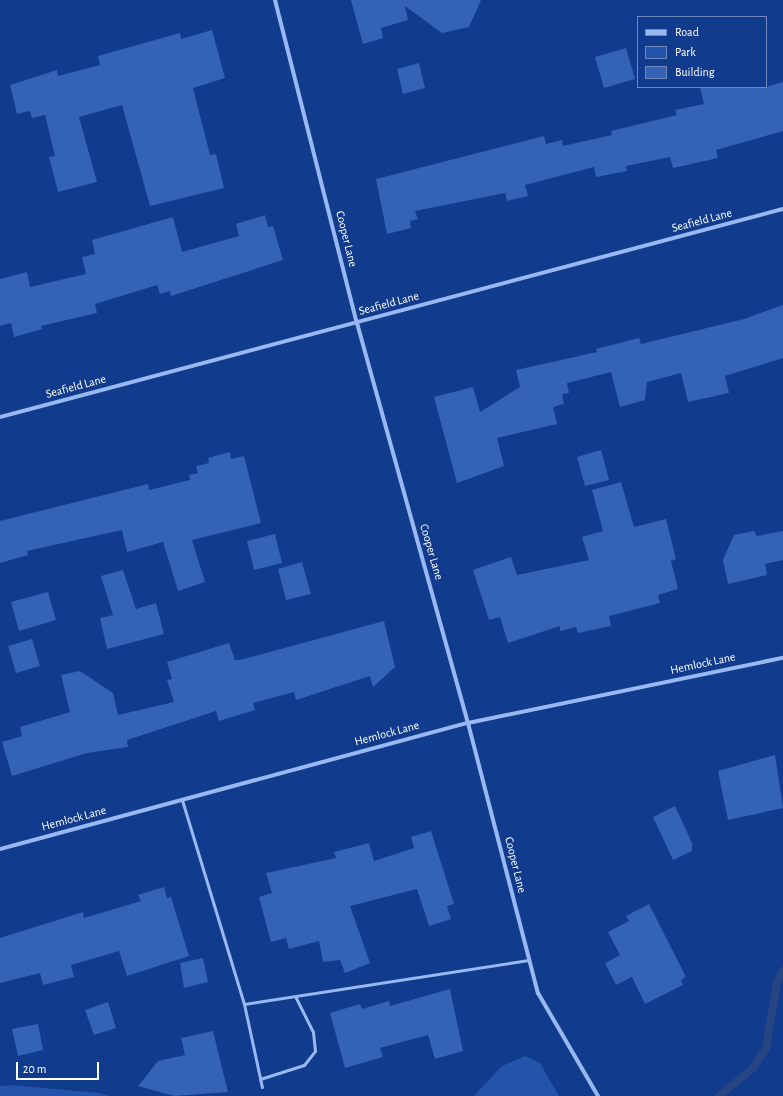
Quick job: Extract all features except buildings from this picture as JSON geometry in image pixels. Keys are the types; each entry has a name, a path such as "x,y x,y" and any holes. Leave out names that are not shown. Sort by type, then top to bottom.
{"street":[{"name":"Cooper Lane","path":"275,0 357,323 468,723 538,993 598,1096"},
{"name":"Seafield Lane","path":"0,417 783,209"},
{"name":"Hemlock Lane","path":"0,850 468,723 783,658"}],"lane":[{"path":"182,800 244,1004 262,1087"},
{"path":"244,1004 529,960"},
{"path":"260,1079 304,1065 315,1052 313,1032 295,996"}],"green space":[{"path":"525,1056 540,1063 559,1096 474,1096 502,1066"},
{"path":"9,1085 100,1093 109,1096 0,1096 0,1086"}],"waterway":[{"path":"719,1096 752,1069 766,1048 777,982 783,971"}]}
